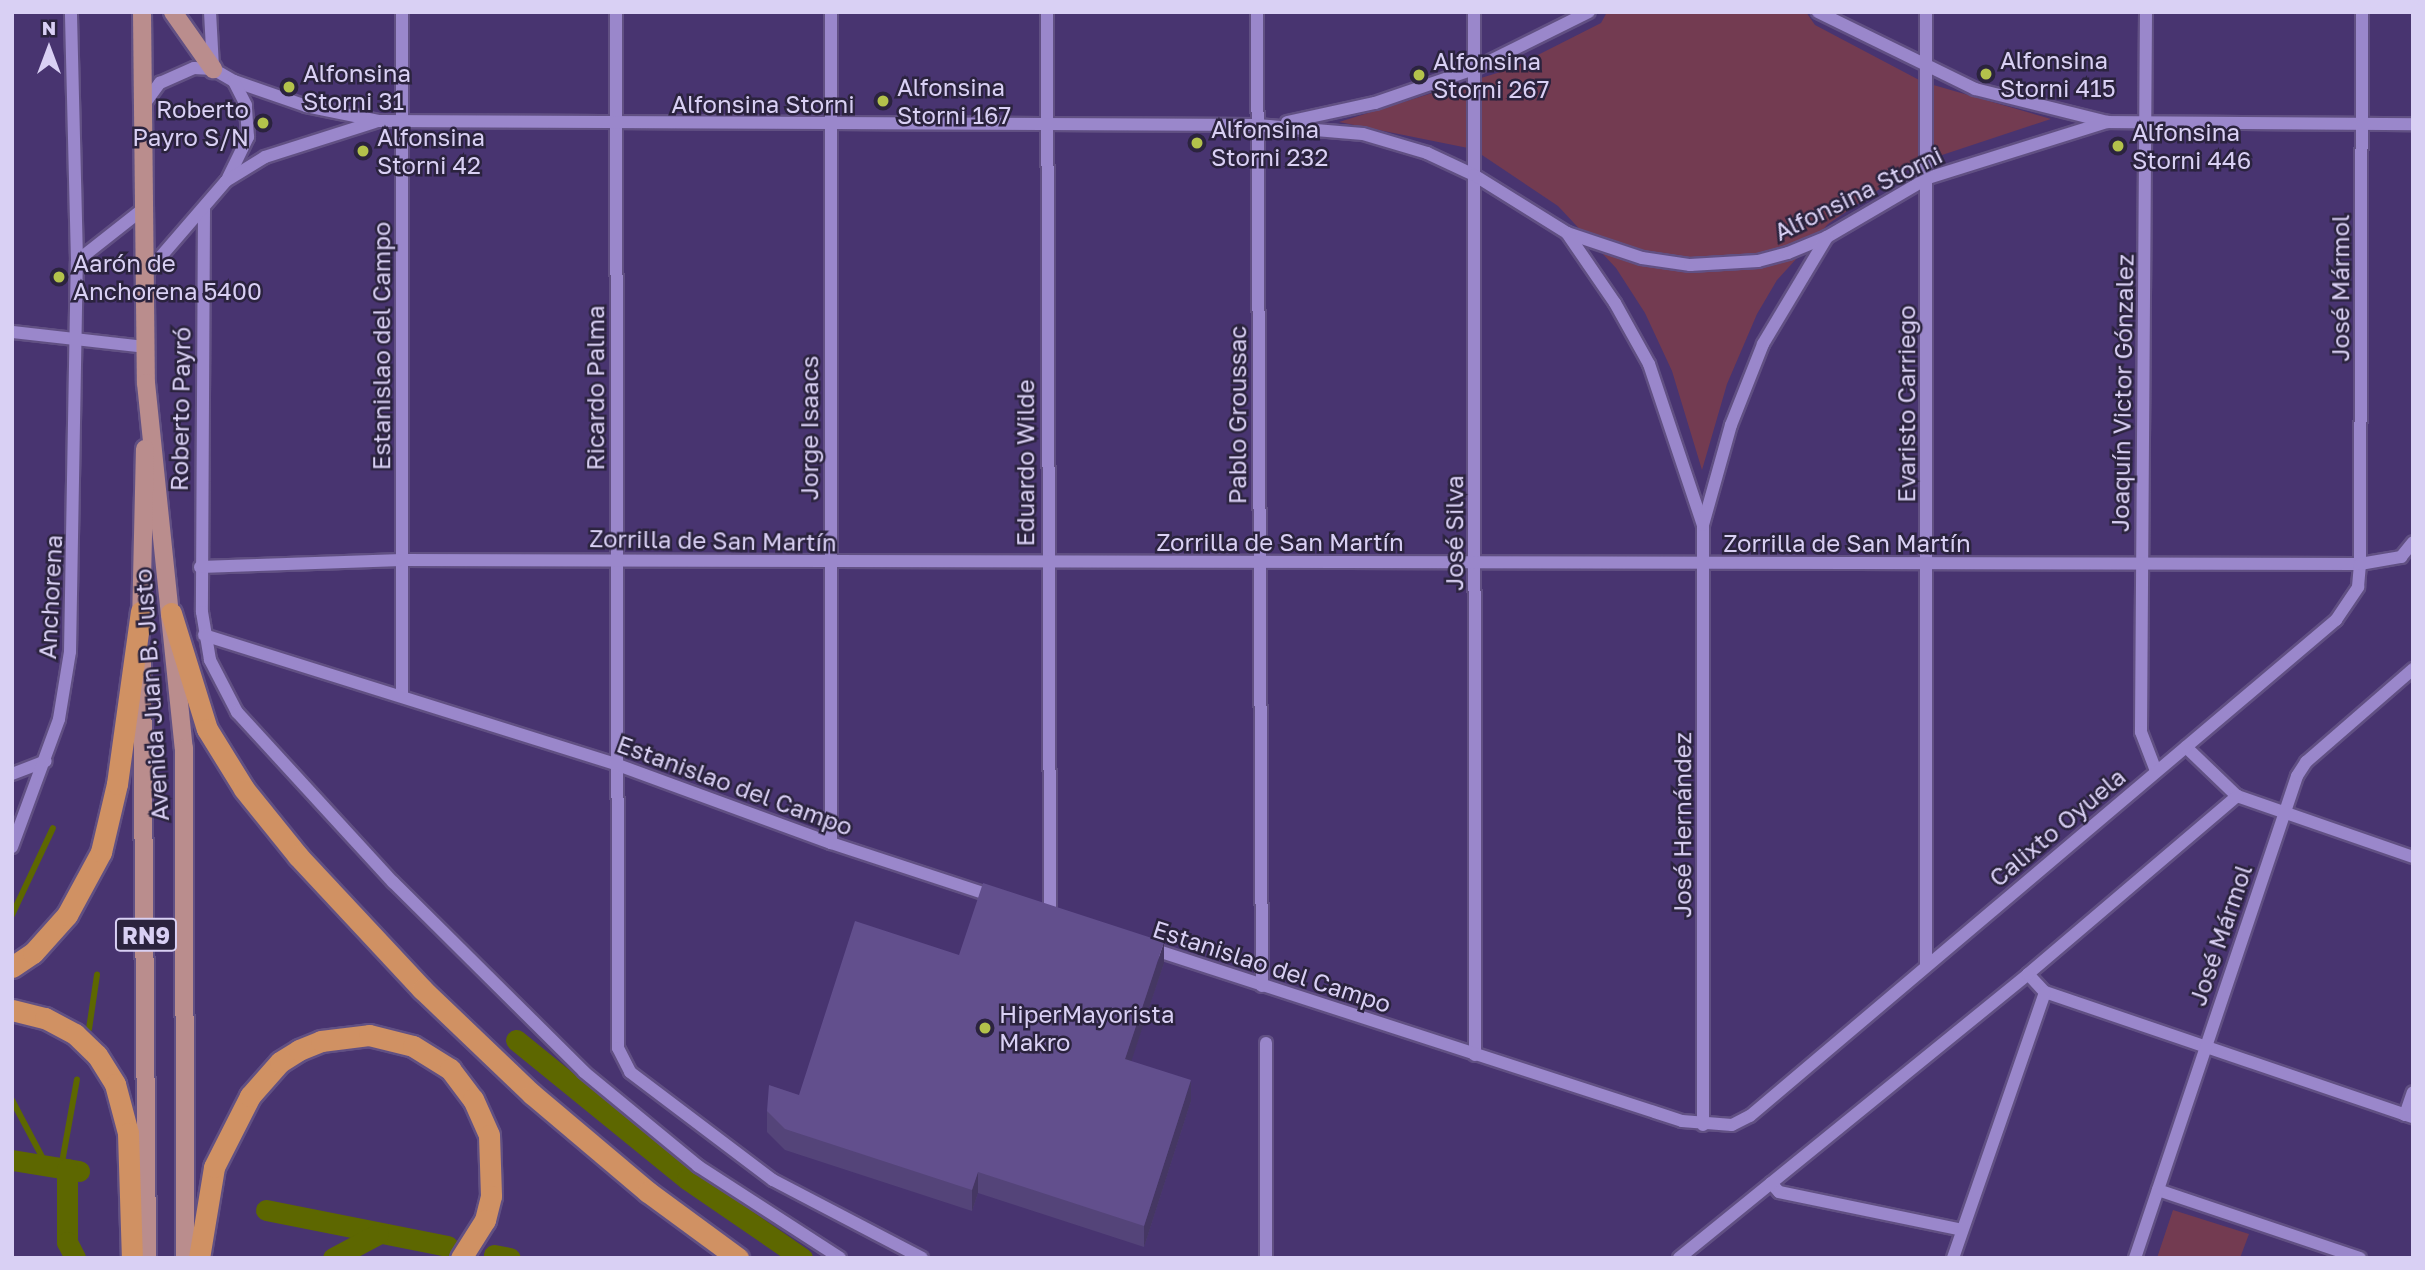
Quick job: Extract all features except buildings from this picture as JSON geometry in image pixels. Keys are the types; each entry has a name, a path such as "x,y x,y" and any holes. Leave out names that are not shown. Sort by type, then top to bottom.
{"highway":[{"path":"12,967 33,953 67,915 101,852 117,784 141,612"},
{"path":"171,613 207,729 244,789 298,856 422,989 532,1094 649,1192 738,1258"},
{"path":"12,1010 45,1018 75,1034 97,1055 115,1084 128,1133 132,1258"},
{"path":"199,1258 214,1167 250,1096 299,1050 321,1041 369,1035 413,1046 450,1069 473,1098 489,1135 491,1196 485,1220 461,1258"}],"main road":[{"name":"Avenida Juan B. Justo","path":"142,12 146,383 141,612 147,1258"},
{"path":"173,12 213,69"},
{"name":"Avenida Juan B. Justo","path":"146,383 171,613 184,771 185,1258"}],"street":[{"name":"Anchorena","path":"12,847 46,761 70,652 77,261 71,12"},
{"path":"143,106 169,77 194,68 213,69 210,12"},
{"name":"Estanislao del Campo","path":"402,12 402,696 615,764 831,844 1012,902"},
{"name":"Ricardo Palma","path":"616,12 615,764 617,1032 623,1062 630,1072 773,1180 922,1258"},
{"name":"Jorge Isaacs","path":"831,12 831,844"},
{"name":"Eduardo Wilde","path":"1047,12 1044,912 1063,919"},
{"name":"Pablo Groussac","path":"1257,12 1262,986"},
{"name":"José Silva","path":"1474,12 1475,1055"},
{"name":"Alfonsina Storni","path":"1273,125 1375,103 1475,69 1566,17 1588,12"},
{"name":"Evaristo Carriego","path":"1926,12 1926,964"},
{"name":"Joaquín Victor Gónzalez","path":"2146,12 2141,732 2156,771"},
{"name":"José Mármol","path":"2360,564 2362,12"},
{"name":"Alfonsina Storni","path":"1820,13 1926,68 1975,89 2107,122 2413,124"},
{"name":"Alfonsina Storni","path":"213,69 234,81 306,106 379,121 832,126 1273,125 1363,134 1427,153 1475,175 1567,233 1642,258 1690,265 1758,261 1827,237 1928,178 2026,144 2107,122"},
{"path":"226,181 248,137 246,105 234,81"},
{"name":"Alfonsina Storni","path":"144,276 226,181 265,156 379,121"},
{"path":"77,261 143,209"},
{"name":"Roberto Payró","path":"204,209 200,567 204,635 227,694 255,732 393,882 584,1072 698,1166 840,1258"},
{"name":"José Hernández","path":"1567,233 1615,303 1649,364 1703,526"},
{"name":"José Hernández","path":"1703,1125 1703,526 1731,425 1763,344 1827,237"},
{"path":"12,332 145,347"},
{"path":"2360,564 2401,556 2413,542"},
{"name":"Zorrilla de San Martín","path":"200,567 402,559 1046,563 2360,564"},
{"name":"Calixto Oyuela","path":"1703,1125 1732,1125 1751,1116 1926,964 2336,620 2358,587 2360,564"},
{"path":"204,635 402,696"},
{"name":"José Mármol","path":"2135,1258 2283,815 2306,762 2413,669"},
{"path":"2186,747 2237,796 2283,815 2413,857"},
{"path":"12,774 46,761"},
{"path":"1679,1258 2028,974 2237,796"},
{"name":"Estanislao del Campo","path":"1130,941 1475,1055 1703,1125"},
{"path":"2028,974 2045,992 2206,1050 2409,1116 2413,1093"},
{"path":"1953,1258 2045,992"},
{"path":"1266,1043 1266,1258"},
{"path":"1771,1183 1779,1192 1962,1230"},
{"path":"2158,1190 2360,1258"}],"shaded area":[{"path":"1607,12 1806,12 1815,25 1923,82 2051,119 1918,163 1828,224 1777,280 1757,314 1727,384 1702,470 1672,371 1645,313 1616,268 1558,206 1473,149 1339,122 1510,69 1601,23"},
{"path":"2173,1210 2249,1234 2240,1258 2157,1258"}],"waterway":[{"path":"12,915 53,828"},
{"path":"89,1029 97,975"},
{"path":"516,1040 687,1179 802,1258"},
{"path":"61,1168 77,1079"},
{"path":"12,1100 47,1166"},
{"path":"12,1160 79,1171"},
{"path":"67,1169 67,1242 75,1258"},
{"path":"266,1210 447,1246"},
{"path":"333,1258 378,1234"},
{"path":"494,1255 510,1258"}],"place":[{"name":"Alfonsina Storni 415","path":"1986,74"},
{"name":"Alfonsina Storni 267","path":"1419,75"},
{"name":"Alfonsina Storni 31","path":"289,87"},
{"name":"Alfonsina Storni 167","path":"883,101"},
{"name":"Roberto Payro S/N","path":"263,123"},
{"name":"Alfonsina Storni 232","path":"1197,143"},
{"name":"Alfonsina Storni 446","path":"2118,146"},
{"name":"Alfonsina Storni 42","path":"363,151"},
{"name":"Aarón de Anchorena 5400","path":"59,277"},
{"name":"HiperMayorista Makro","path":"985,1028"}]}
